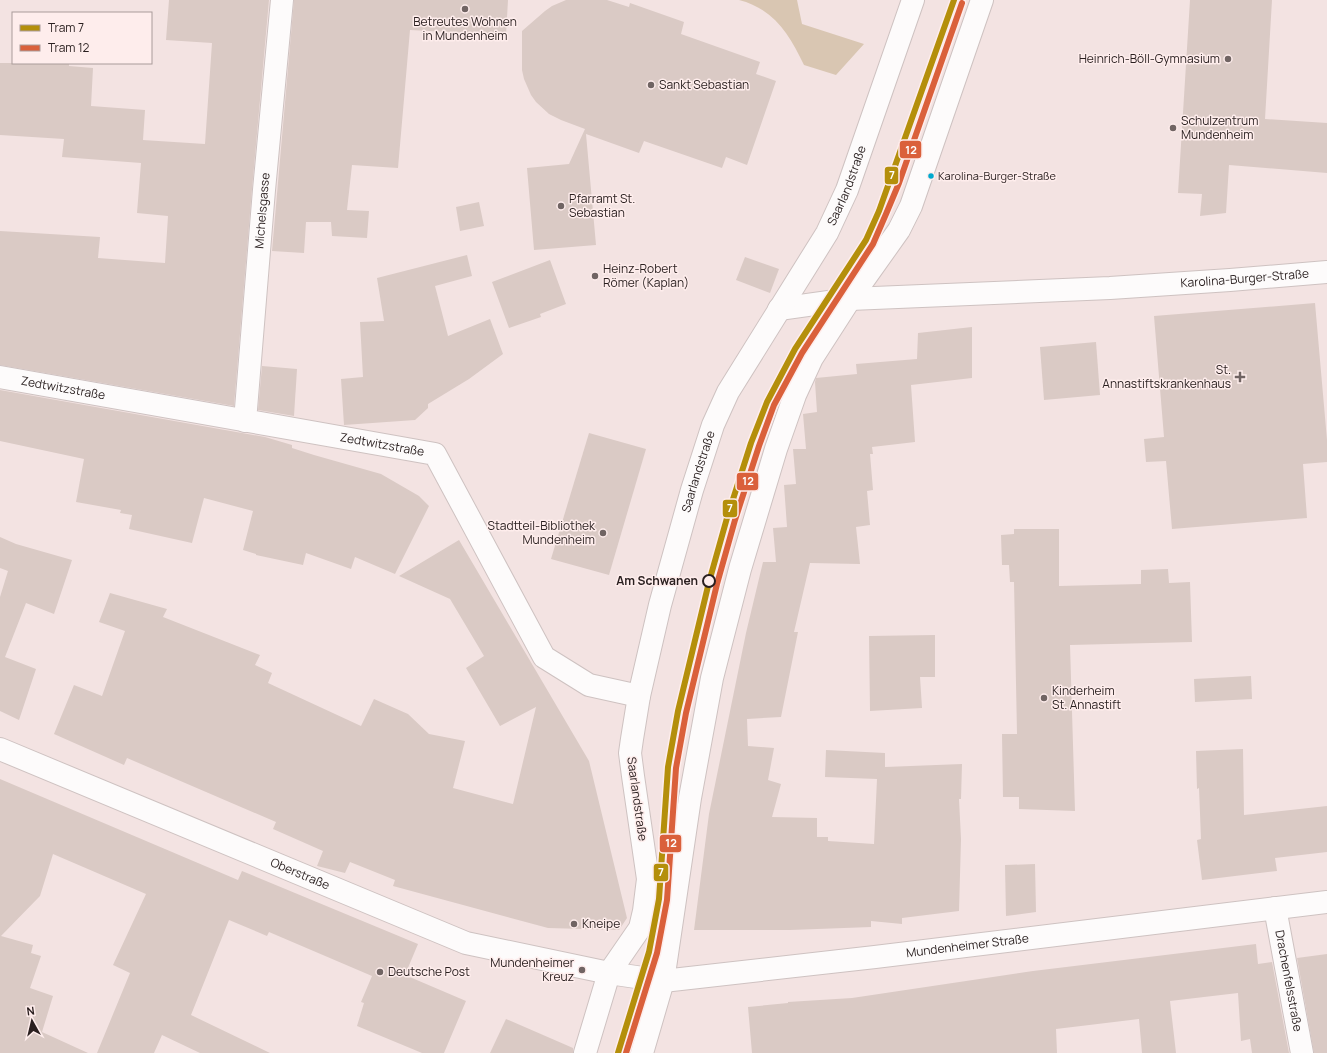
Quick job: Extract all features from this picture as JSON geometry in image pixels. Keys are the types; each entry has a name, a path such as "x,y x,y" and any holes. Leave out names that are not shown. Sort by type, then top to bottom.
{"street":[{"name":"Michelsgasse","path":"245,421 264,190 282,0"},
{"name":"Saarlandstraße","path":"585,1053 609,973 640,928 647,895 647,864 630,753 639,696 660,605 692,490 713,425 728,392 827,233 847,190 913,0"},
{"path":"642,1053 663,981 690,798 712,678 740,569 760,500 795,394 812,358 850,299 899,230 911,206 982,0"},
{"name":"Karolina-Burger-Straße","path":"780,309 850,299 1110,288 1327,272"},
{"name":"Zedtwitzstraße","path":"0,377 436,454 544,656 589,685 639,696"},
{"name":"Oberstraße","path":"0,748 466,943 609,973"},
{"name":"Mundenheimer Straße","path":"609,973 663,981 875,957 1327,902"},
{"name":"Drachenfelsstraße","path":"1275,908 1302,1053"}],"shaded area":[{"path":"739,0 797,0 802,24 864,44 836,75 804,65 786,33 771,16 751,4"}],"building":[{"path":"169,0 269,0 234,406 0,365 0,231 100,237 98,258 165,263 168,216 137,213 141,163 62,157 64,139 0,135 0,63 69,64 69,66 93,68 91,106 145,110 143,140 205,144 212,43 166,40"},
{"path":"294,0 508,0 506,35 410,30 398,168 352,165 347,210 369,211 367,238 332,236 331,222 306,222 304,253 272,251"},
{"name":"Sankt Sebastian","path":"566,0 607,0 629,7 630,3 684,22 681,34 760,62 756,74 776,81 747,165 726,157 722,168 644,141 639,153 586,134 596,245 534,250 527,168 569,164 585,129 549,114 531,95 522,70 522,31 552,6"},
{"name":"Heinrich-Böll-Gymnasium","path":"1190,0 1272,0 1265,119 1327,123 1327,173 1229,165 1226,213 1200,216 1202,194 1178,193"},
{"path":"479,202 484,226 460,231 456,207"},
{"path":"467,255 472,276 435,286 448,336 490,319 503,354 469,379 428,404 428,408 415,420 344,425 341,379 363,377 360,322 384,321 377,278"},
{"path":"745,257 779,269 770,293 736,280"},
{"path":"550,260 566,304 540,314 541,317 509,328 492,282"},
{"name":"St. Annastiftskrankenhaus","path":"1315,303 1327,440 1327,462 1303,464 1307,518 1172,529 1166,461 1146,462 1144,439 1164,437 1154,316"},
{"path":"972,327 972,378 911,385 915,442 872,447 873,454 870,454 873,490 867,491 870,525 856,527 860,564 810,563 794,632 798,632 781,717 747,719 748,746 774,748 768,780 781,784 772,817 817,818 817,837 828,837 828,841 874,844 877,779 825,777 826,750 885,753 885,767 962,764 961,799 959,799 961,839 959,911 902,918 902,924 871,921 871,927 790,930 694,930 709,814 746,633 763,562 776,562 773,528 787,527 784,485 796,484 793,449 806,449 803,414 817,412 816,378 857,374 856,364 917,359 918,333"},
{"path":"1096,342 1100,395 1044,400 1040,347"},
{"path":"262,366 297,369 294,416 258,410"},
{"path":"0,390 265,437 292,445 292,448 381,474 419,496 429,506 395,574 355,557 351,569 306,553 303,565 256,555 243,550 253,511 204,498 192,543 129,529 132,515 120,513 121,510 76,502 84,459 0,441"},
{"path":"589,433 646,449 609,575 551,559"},
{"name":"Kinderheim St. Annastift","path":"1014,529 1059,529 1059,586 1141,584 1141,570 1168,569 1169,583 1190,582 1192,642 1070,645 1075,811 1019,809 1019,797 1003,797 1002,734 1017,734 1014,582 1010,582 1009,565 1002,565 1001,535 1014,534"},
{"path":"0,537 16,544 72,560 54,614 26,603 5,657 36,669 19,720 0,711 0,597 8,571 0,568"},
{"path":"459,540 589,761 627,918 619,930 548,928 393,886 395,880 350,862 345,873 317,866 323,851 273,829 276,822 127,758 124,765 54,734 74,685 102,696 125,631 99,622 110,593 167,609 163,617 260,655 255,665 272,673 268,683 361,726 374,699 408,714 429,734 465,741 453,788 513,804 536,707 500,726 466,668 484,656 450,599 399,576"},
{"path":"935,635 935,677 920,677 922,708 870,711 869,636"},
{"path":"1251,676 1252,699 1195,702 1194,679"},
{"path":"1243,749 1244,815 1327,806 1327,852 1275,858 1277,871 1202,880 1197,840 1201,839 1196,751"},
{"path":"0,779 238,880 242,871 418,944 405,975 466,1001 444,1053 422,1053 357,1026 364,1003 361,1002 372,976 269,932 267,936 229,920 191,1015 270,1053 200,1053 162,1035 154,1053 97,1053 130,973 113,965 146,894 53,854 40,896 1,936 33,945 31,953 41,956 30,988 53,996 42,1032 88,1053 0,1053"},
{"path":"1035,864 1036,912 1006,916 1005,865"},
{"path":"1256,944 1258,964 1272,962 1289,1053 1252,1053 1250,1039 1241,1041 1238,993 1170,1001 1176,1053 1142,1053 1139,1019 1056,1029 1057,1053 752,1053 748,1007 788,1002 852,998 1033,971"},
{"path":"1327,954 1327,1053 1314,1053 1297,958"},
{"path":"506,1019 573,1048 573,1053 490,1053"}],"tram line":[{"name":"7","path":"618,1053 649,952 659,899 668,767 678,711 709,582 727,518 751,443 767,402 795,349 866,240 879,211 954,0"},
{"name":"12","path":"626,1053 657,953 667,900 676,768 686,713 717,584 735,520 774,405 802,353 873,244 899,183 962,3"}],"place":[{"name":"Betreutes Wohnen in Mundenheim","path":"465,9"},
{"name":"Heinrich-Böll-Gymnasium","path":"1228,59"},
{"name":"Sankt Sebastian","path":"651,85"},
{"name":"Schulzentrum Mundenheim","path":"1173,128"},
{"name":"Karolina-Burger-Straße","path":"931,176"},
{"name":"Pfarramt St. Sebastian","path":"561,206"},
{"name":"Heinz-Robert Römer (Kaplan)","path":"595,276"},
{"name":"St. Annastiftskrankenhaus","path":"1240,377"},
{"name":"Stadtteil-Bibliothek Mundenheim","path":"603,533"},
{"name":"Am Schwanen","path":"709,581"},
{"name":"Kinderheim St. Annastift","path":"1044,698"},
{"name":"Kneipe","path":"574,924"},
{"name":"Mundenheimer Kreuz","path":"582,970"},
{"name":"Deutsche Post","path":"380,972"}]}
